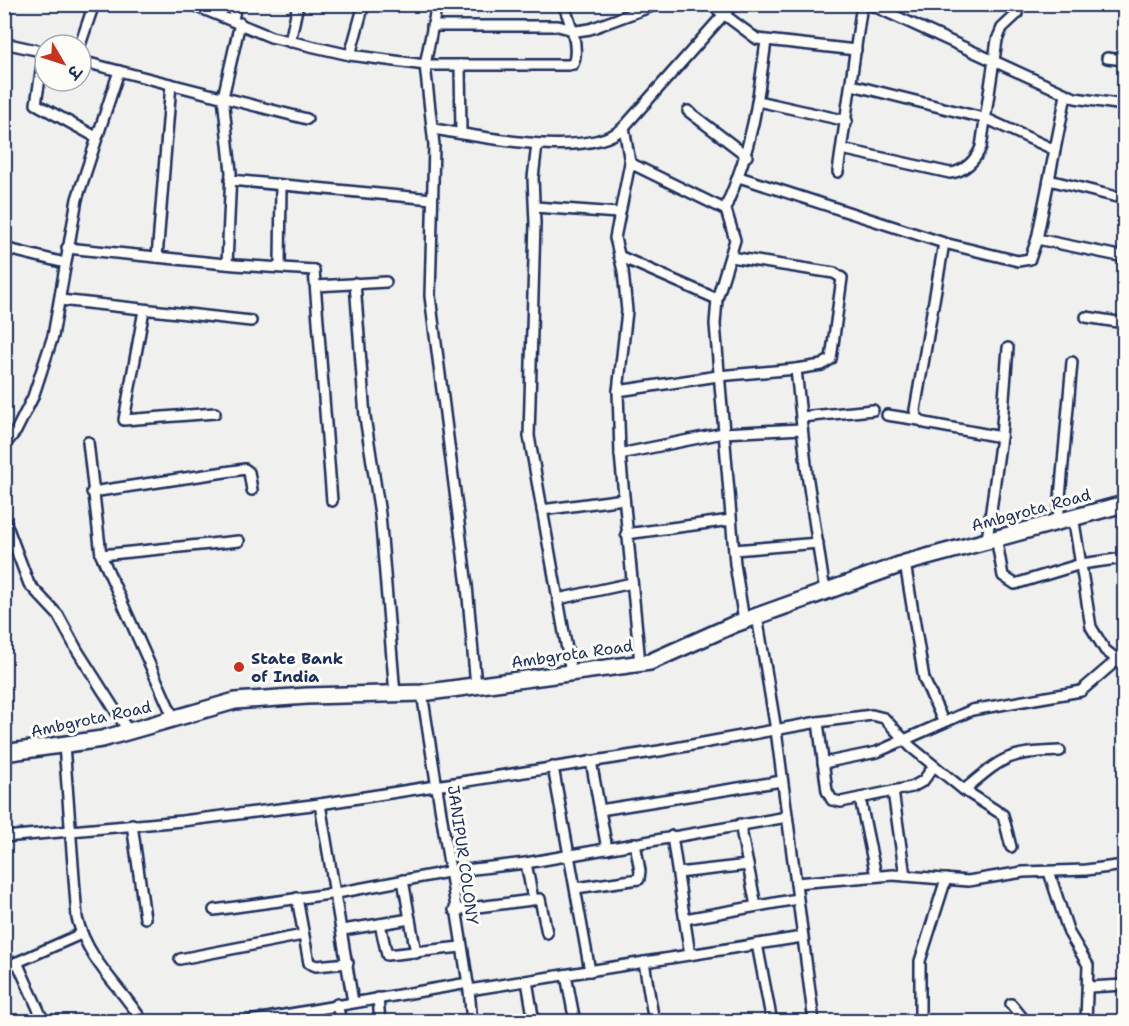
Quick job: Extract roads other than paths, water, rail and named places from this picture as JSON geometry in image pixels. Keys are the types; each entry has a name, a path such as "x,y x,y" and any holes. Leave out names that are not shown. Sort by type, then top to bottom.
{"main road":[{"name":"Ambgrota Road","path":"4,753 64,745 129,732 221,704 258,698 422,693 640,663 664,657 751,619 905,563 1125,504"}],"street":[{"path":"84,33 94,4"},
{"path":"191,4 290,42 350,55 425,65 573,64 575,56 573,30 563,4"},
{"path":"227,264 230,180 223,98 236,22 236,4"},
{"path":"290,42 298,4"},
{"path":"350,55 364,4"},
{"path":"437,4 425,65 434,129 430,296 432,329 467,586 476,686"},
{"path":"432,26 558,26 573,30 590,29 658,4"},
{"path":"710,4 749,34 766,41 856,50"},
{"path":"434,129 537,144 610,138 624,127 733,4"},
{"path":"838,172 862,4"},
{"path":"869,4 1066,95 1091,103 1125,105"},
{"path":"842,149 955,173 978,154 987,119 993,62 999,33 1017,14"},
{"path":"766,41 758,101 747,156 726,210 735,240 717,298 715,324 734,550 776,730 814,1022"},
{"path":"4,43 33,50"},
{"path":"1107,58 1125,60"},
{"path":"93,64 307,119"},
{"path":"459,65 461,133"},
{"path":"4,446 16,431 33,397 53,336 67,248 80,189 119,71"},
{"path":"157,257 171,84"},
{"path":"852,85 987,119 1055,150"},
{"path":"38,93 36,104 96,137"},
{"path":"739,177 944,243 1025,261 1033,254 1037,240 1066,95"},
{"path":"758,101 847,121"},
{"path":"688,111 747,156"},
{"path":"624,127 630,163 618,213 615,238 627,311 618,391 626,534 640,663"},
{"path":"537,144 533,178 535,207 529,436 571,672"},
{"path":"630,163 726,210"},
{"path":"230,180 432,199"},
{"path":"1049,180 1121,198"},
{"path":"280,185 280,266"},
{"path":"535,207 618,213"},
{"path":"1037,240 1125,257"},
{"path":"919,420 915,410 944,243"},
{"path":"4,248 65,263"},
{"path":"67,248 227,264 311,267 315,275 316,286 332,501"},
{"path":"619,256 717,298"},
{"path":"618,391 718,376 796,369 827,363 831,359 842,278 834,273 731,257"},
{"path":"316,286 386,282"},
{"path":"355,284 364,417 380,514 395,694"},
{"path":"60,300 251,321"},
{"path":"144,310 124,420 215,413"},
{"path":"1086,317 1125,322"},
{"path":"1008,348 992,539 1003,576 1011,583 1029,581 1081,564 1125,558"},
{"path":"823,763 877,752 943,722 988,706 1081,691 1122,659 1105,650 1091,627 1081,564 1066,518 1072,362"},
{"path":"796,369 825,592"},
{"path":"801,417 873,410"},
{"path":"887,415 1001,437"},
{"path":"620,454 723,433 802,429"},
{"path":"88,442 101,555 174,719"},
{"path":"92,492 245,469 249,472 252,490"},
{"path":"542,510 624,499"},
{"path":"4,518 29,585 58,615 77,650 129,732"},
{"path":"626,534 731,520"},
{"path":"101,555 238,541"},
{"path":"734,550 818,543"},
{"path":"905,563 924,679 943,722"},
{"path":"558,599 632,583"},
{"name":"JANIPUR COLONY","path":"422,693 438,786 448,872 472,1022"},
{"path":"4,837 182,821 320,804 818,722 879,715 902,739 934,766 964,790 1003,815 1011,847"},
{"path":"818,722 827,791 832,800 841,802 919,784 934,766"},
{"path":"64,745 81,934 97,962 143,1022"},
{"path":"964,790 1006,758 1022,752 1060,751"},
{"path":"591,761 607,849"},
{"path":"553,767 590,971"},
{"path":"600,810 783,781"},
{"path":"893,791 904,876"},
{"path":"860,798 876,876"},
{"path":"320,804 337,893 353,1002"},
{"path":"214,910 337,893 448,872 607,849 787,816"},
{"path":"740,824 756,906"},
{"path":"132,825 145,918"},
{"path":"672,836 690,955"},
{"path":"576,888 639,879 635,843"},
{"path":"526,862 533,899"},
{"path":"795,884 876,876 988,880 1023,872 1049,872 1125,864"},
{"path":"678,873 748,865"},
{"path":"1049,872 1069,933 1088,965 1086,1022"},
{"path":"920,1022 920,961 946,879"},
{"path":"403,880 416,953"},
{"path":"297,898 307,957 312,965 348,963"},
{"path":"454,910 533,899 542,901 546,933"},
{"path":"685,919 797,899"},
{"path":"343,930 410,920"},
{"path":"380,924 387,955 461,947"},
{"path":"4,968 81,934"},
{"path":"180,959 303,935"},
{"path":"244,1022 338,1004 468,986 527,981 802,937"},
{"path":"757,944 772,1022"},
{"path":"17,962 44,1022"},
{"path":"644,962 654,1022"},
{"path":"566,975 575,1022"},
{"path":"527,981 534,1022"},
{"path":"1089,987 1125,985"},
{"path":"378,998 380,1022"},
{"path":"338,1004 341,1022"},
{"path":"1011,1004 1026,1022"}],"place":[{"name":"State Bank of India","path":"239,667"}]}
